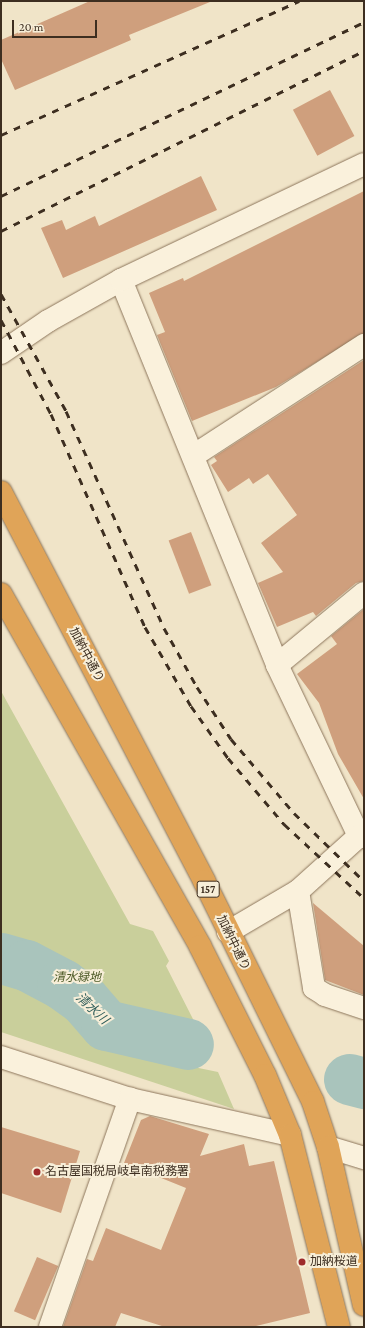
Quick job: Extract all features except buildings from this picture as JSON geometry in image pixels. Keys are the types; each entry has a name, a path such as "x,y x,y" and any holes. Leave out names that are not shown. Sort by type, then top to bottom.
{"highway":[{"name":"加納中通り","path":"1,492 228,932 312,1102 328,1147 364,1305"},
{"path":"1,594 200,946 265,1075 290,1135 339,1327"}],"street":[{"path":"1,353 48,321 121,280 364,164"},
{"path":"121,280 277,665 362,836 298,891 228,932"},
{"path":"193,456 364,345"},
{"path":"277,665 364,593"},
{"path":"298,891 314,988 325,995 364,1008"},
{"path":"1,1057 130,1099 290,1135"},
{"path":"50,1327 130,1099"},
{"path":"328,1147 364,1158"}],"green space":[{"name":"清水緑地","path":"1,691 130,924 153,931 169,961 166,966 194,1021 184,1065 218,1072 234,1109 1,1032"}],"waterway":[{"name":"清水川","path":"1,958 26,965 62,984 84,1000 106,1025 188,1044"},
{"name":"清水川","path":"349,1079 364,1083"}],"railway":[{"path":"1,135 299,1"},
{"path":"1,196 364,22"},
{"path":"1,231 364,51"},
{"path":"1,294 66,411 164,628 197,687 231,739 294,813 364,881"},
{"path":"1,320 51,414 145,627 191,706 228,758 284,824 364,898"}],"place":[{"name":"名古屋国税局岐阜南税務署","path":"37,1172"},
{"name":"加納桜道","path":"302,1262"}]}
